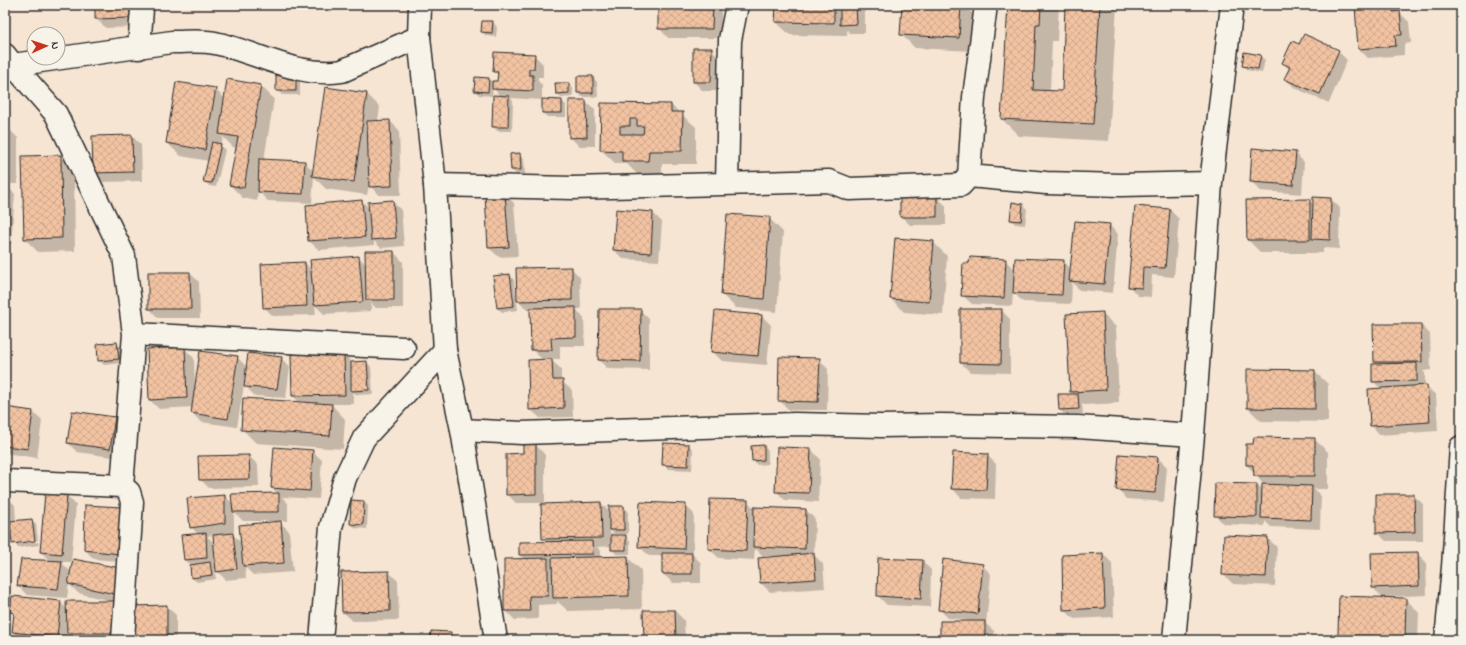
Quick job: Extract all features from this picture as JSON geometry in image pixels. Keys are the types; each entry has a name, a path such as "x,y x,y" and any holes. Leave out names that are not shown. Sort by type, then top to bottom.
{"street":[{"path":"420,5 419,37 435,185 445,350 462,430 496,640"},
{"path":"727,184 730,40 737,5"},
{"path":"435,185 573,188 830,181 849,189 940,187 961,185 968,176 974,97 986,5"},
{"path":"1174,640 1193,435 1211,183 1232,5"},
{"path":"140,48 142,9"},
{"path":"8,62 140,48 178,42 214,43 311,72 329,73 342,71 419,37"},
{"path":"8,62 56,114 124,256 134,334 122,486"},
{"path":"968,176 1046,183 1113,185 1211,183"},
{"path":"134,334 404,348"},
{"path":"321,640 331,527 345,478 364,438 445,350"},
{"path":"462,430 522,432 795,424 1078,428 1193,435"},
{"path":"1446,640 1453,567 1461,447"},
{"path":"5,481 122,486 129,492 132,502 124,640"}],"building":[{"path":"95,5 130,5 130,18 95,19"},
{"path":"658,5 713,5 712,29 658,29"},
{"path":"776,5 834,5 834,23 775,22"},
{"path":"840,5 856,5 857,24 840,25"},
{"path":"902,5 961,5 959,38 900,35"},
{"path":"1008,5 1041,5 1040,24 1036,24 1033,90 1062,91 1065,5 1100,5 1093,124 1001,119"},
{"path":"1355,5 1393,5 1393,12 1400,11 1402,35 1395,35 1396,46 1358,49"},
{"path":"482,21 493,21 492,33 481,32"},
{"path":"1304,34 1339,50 1320,94 1284,79 1290,67 1282,63 1292,41 1299,44"},
{"path":"693,48 712,48 711,82 693,82"},
{"path":"494,52 535,54 534,69 529,69 529,75 533,75 533,91 492,89 492,81 497,81 498,72 493,72"},
{"path":"1244,52 1261,55 1258,69 1242,66"},
{"path":"276,75 296,75 296,91 276,91"},
{"path":"577,76 593,76 593,93 577,93"},
{"path":"475,77 489,78 488,92 474,91"},
{"path":"227,79 261,85 244,188 229,185 238,137 219,134"},
{"path":"176,82 216,88 205,150 166,143"},
{"path":"555,83 569,83 569,93 556,94"},
{"path":"325,87 367,93 354,182 312,176"},
{"path":"493,95 509,96 508,127 492,127"},
{"path":"542,99 562,100 562,113 542,113"},
{"path":"569,100 586,100 587,137 569,138"},
{"path":"601,103 671,104 671,112 683,112 682,151 649,151 648,161 622,161 622,151 600,150","holes":["630,119 637,119 637,126 644,126 643,134 620,134 620,126 630,126"]},
{"path":"390,120 392,186 369,187 367,121"},
{"path":"5,127 9,128 9,175 5,175"},
{"path":"132,135 133,172 93,173 92,136"},
{"path":"212,142 221,144 212,183 203,182"},
{"path":"1252,148 1296,152 1293,185 1250,182"},
{"path":"520,153 521,170 511,170 510,154"},
{"path":"61,155 62,238 24,239 22,156"},
{"path":"259,159 305,161 303,194 258,192"},
{"path":"505,193 509,247 488,248 485,194"},
{"path":"900,196 937,196 937,217 900,217"},
{"path":"1313,197 1331,198 1330,240 1312,239"},
{"path":"1310,199 1310,240 1247,240 1246,200"},
{"path":"362,200 365,237 308,241 306,205"},
{"path":"393,200 396,238 371,240 368,202"},
{"path":"1012,202 1023,204 1021,221 1010,220"},
{"path":"1135,206 1170,209 1165,268 1143,267 1142,288 1128,287"},
{"path":"616,209 653,212 651,253 613,250"},
{"path":"727,214 770,217 764,299 721,295"},
{"path":"1075,221 1110,224 1104,284 1069,281"},
{"path":"895,238 934,241 929,302 890,299"},
{"path":"365,251 394,251 394,300 366,300"},
{"path":"359,256 363,302 314,305 310,260"},
{"path":"970,257 1006,259 1004,298 961,296 963,263 969,263"},
{"path":"1015,258 1064,260 1062,295 1013,293"},
{"path":"305,262 307,306 263,308 261,264"},
{"path":"572,267 572,300 517,301 516,268"},
{"path":"148,272 190,272 191,309 148,309"},
{"path":"510,274 514,306 497,308 493,276"},
{"path":"576,307 576,337 551,338 552,350 531,350 530,308"},
{"path":"599,309 641,309 640,361 598,360"},
{"path":"960,309 1002,309 1001,364 960,363"},
{"path":"715,311 762,315 758,356 711,352"},
{"path":"1103,312 1106,390 1070,392 1066,314"},
{"path":"1373,324 1421,324 1422,362 1374,362"},
{"path":"117,342 119,359 98,361 97,344"},
{"path":"185,347 187,398 149,400 147,349"},
{"path":"200,351 238,356 228,419 191,413"},
{"path":"248,353 282,357 277,389 244,387"},
{"path":"344,353 345,395 292,396 291,354"},
{"path":"779,357 820,358 818,402 778,401"},
{"path":"552,359 553,380 563,380 564,408 529,410 528,360"},
{"path":"367,361 369,390 351,391 351,362"},
{"path":"1417,363 1417,381 1372,382 1372,364"},
{"path":"1247,369 1315,370 1315,409 1247,408"},
{"path":"1427,385 1430,422 1370,426 1368,389"},
{"path":"1058,394 1078,394 1079,409 1059,410"},
{"path":"243,398 332,404 330,436 241,430"},
{"path":"5,407 33,411 28,449 5,446"},
{"path":"72,411 115,417 110,449 67,443"},
{"path":"1254,437 1315,438 1315,476 1254,476 1253,465 1246,465 1246,444 1253,444"},
{"path":"663,443 689,444 688,466 662,465"},
{"path":"523,444 536,444 536,494 506,495 506,454 523,453"},
{"path":"764,445 764,460 752,461 751,446"},
{"path":"274,447 313,450 310,491 271,488"},
{"path":"777,447 811,448 809,493 775,492"},
{"path":"953,452 988,454 986,490 951,489"},
{"path":"1119,454 1158,457 1155,493 1116,490"},
{"path":"249,455 250,479 199,480 198,456"},
{"path":"1215,483 1257,484 1257,517 1214,516"},
{"path":"1262,484 1312,486 1311,520 1261,518"},
{"path":"45,493 67,495 62,554 40,552"},
{"path":"279,493 279,512 233,512 231,494"},
{"path":"5,494 7,494 8,532 5,532"},
{"path":"1376,494 1414,494 1415,532 1376,533"},
{"path":"225,495 225,523 190,528 187,498"},
{"path":"710,499 748,500 746,551 708,549"},
{"path":"351,500 364,501 363,525 350,524"},
{"path":"601,502 602,538 542,539 541,504"},
{"path":"640,502 686,504 684,549 638,547"},
{"path":"85,505 121,507 120,554 84,550"},
{"path":"609,506 624,506 624,530 609,530"},
{"path":"754,507 806,509 805,549 753,547"},
{"path":"32,519 35,541 12,544 10,521"},
{"path":"281,521 284,563 243,566 239,525"},
{"path":"206,533 207,558 184,560 181,535"},
{"path":"233,533 237,569 216,572 213,535"},
{"path":"611,535 626,535 626,550 611,550"},
{"path":"1224,535 1268,537 1266,577 1222,575"},
{"path":"592,541 593,554 519,555 519,542"},
{"path":"1418,552 1419,586 1372,588 1371,553"},
{"path":"662,553 692,553 692,574 662,574"},
{"path":"814,553 816,579 760,583 758,558"},
{"path":"1103,553 1105,608 1063,610 1062,555"},
{"path":"628,556 629,596 553,598 552,558"},
{"path":"548,558 548,596 529,596 530,611 504,611 504,559"},
{"path":"878,558 923,560 921,599 877,596"},
{"path":"21,559 62,561 58,589 17,586"},
{"path":"73,559 120,568 115,594 68,584"},
{"path":"943,559 983,564 978,614 938,610"},
{"path":"210,562 212,575 191,578 190,565"},
{"path":"389,571 390,611 342,612 341,572"},
{"path":"12,596 61,601 57,637 12,632 14,613 10,612"},
{"path":"1339,596 1406,598 1405,637 1338,635"},
{"path":"66,601 117,601 117,633 67,633"},
{"path":"167,605 167,640 135,640 134,606"},
{"path":"643,610 675,610 676,640 644,640"},
{"path":"940,621 985,621 985,640 940,640"},
{"path":"431,631 451,632 450,640 430,640"},
{"path":"917,635 928,635 928,640 917,640"}]}
